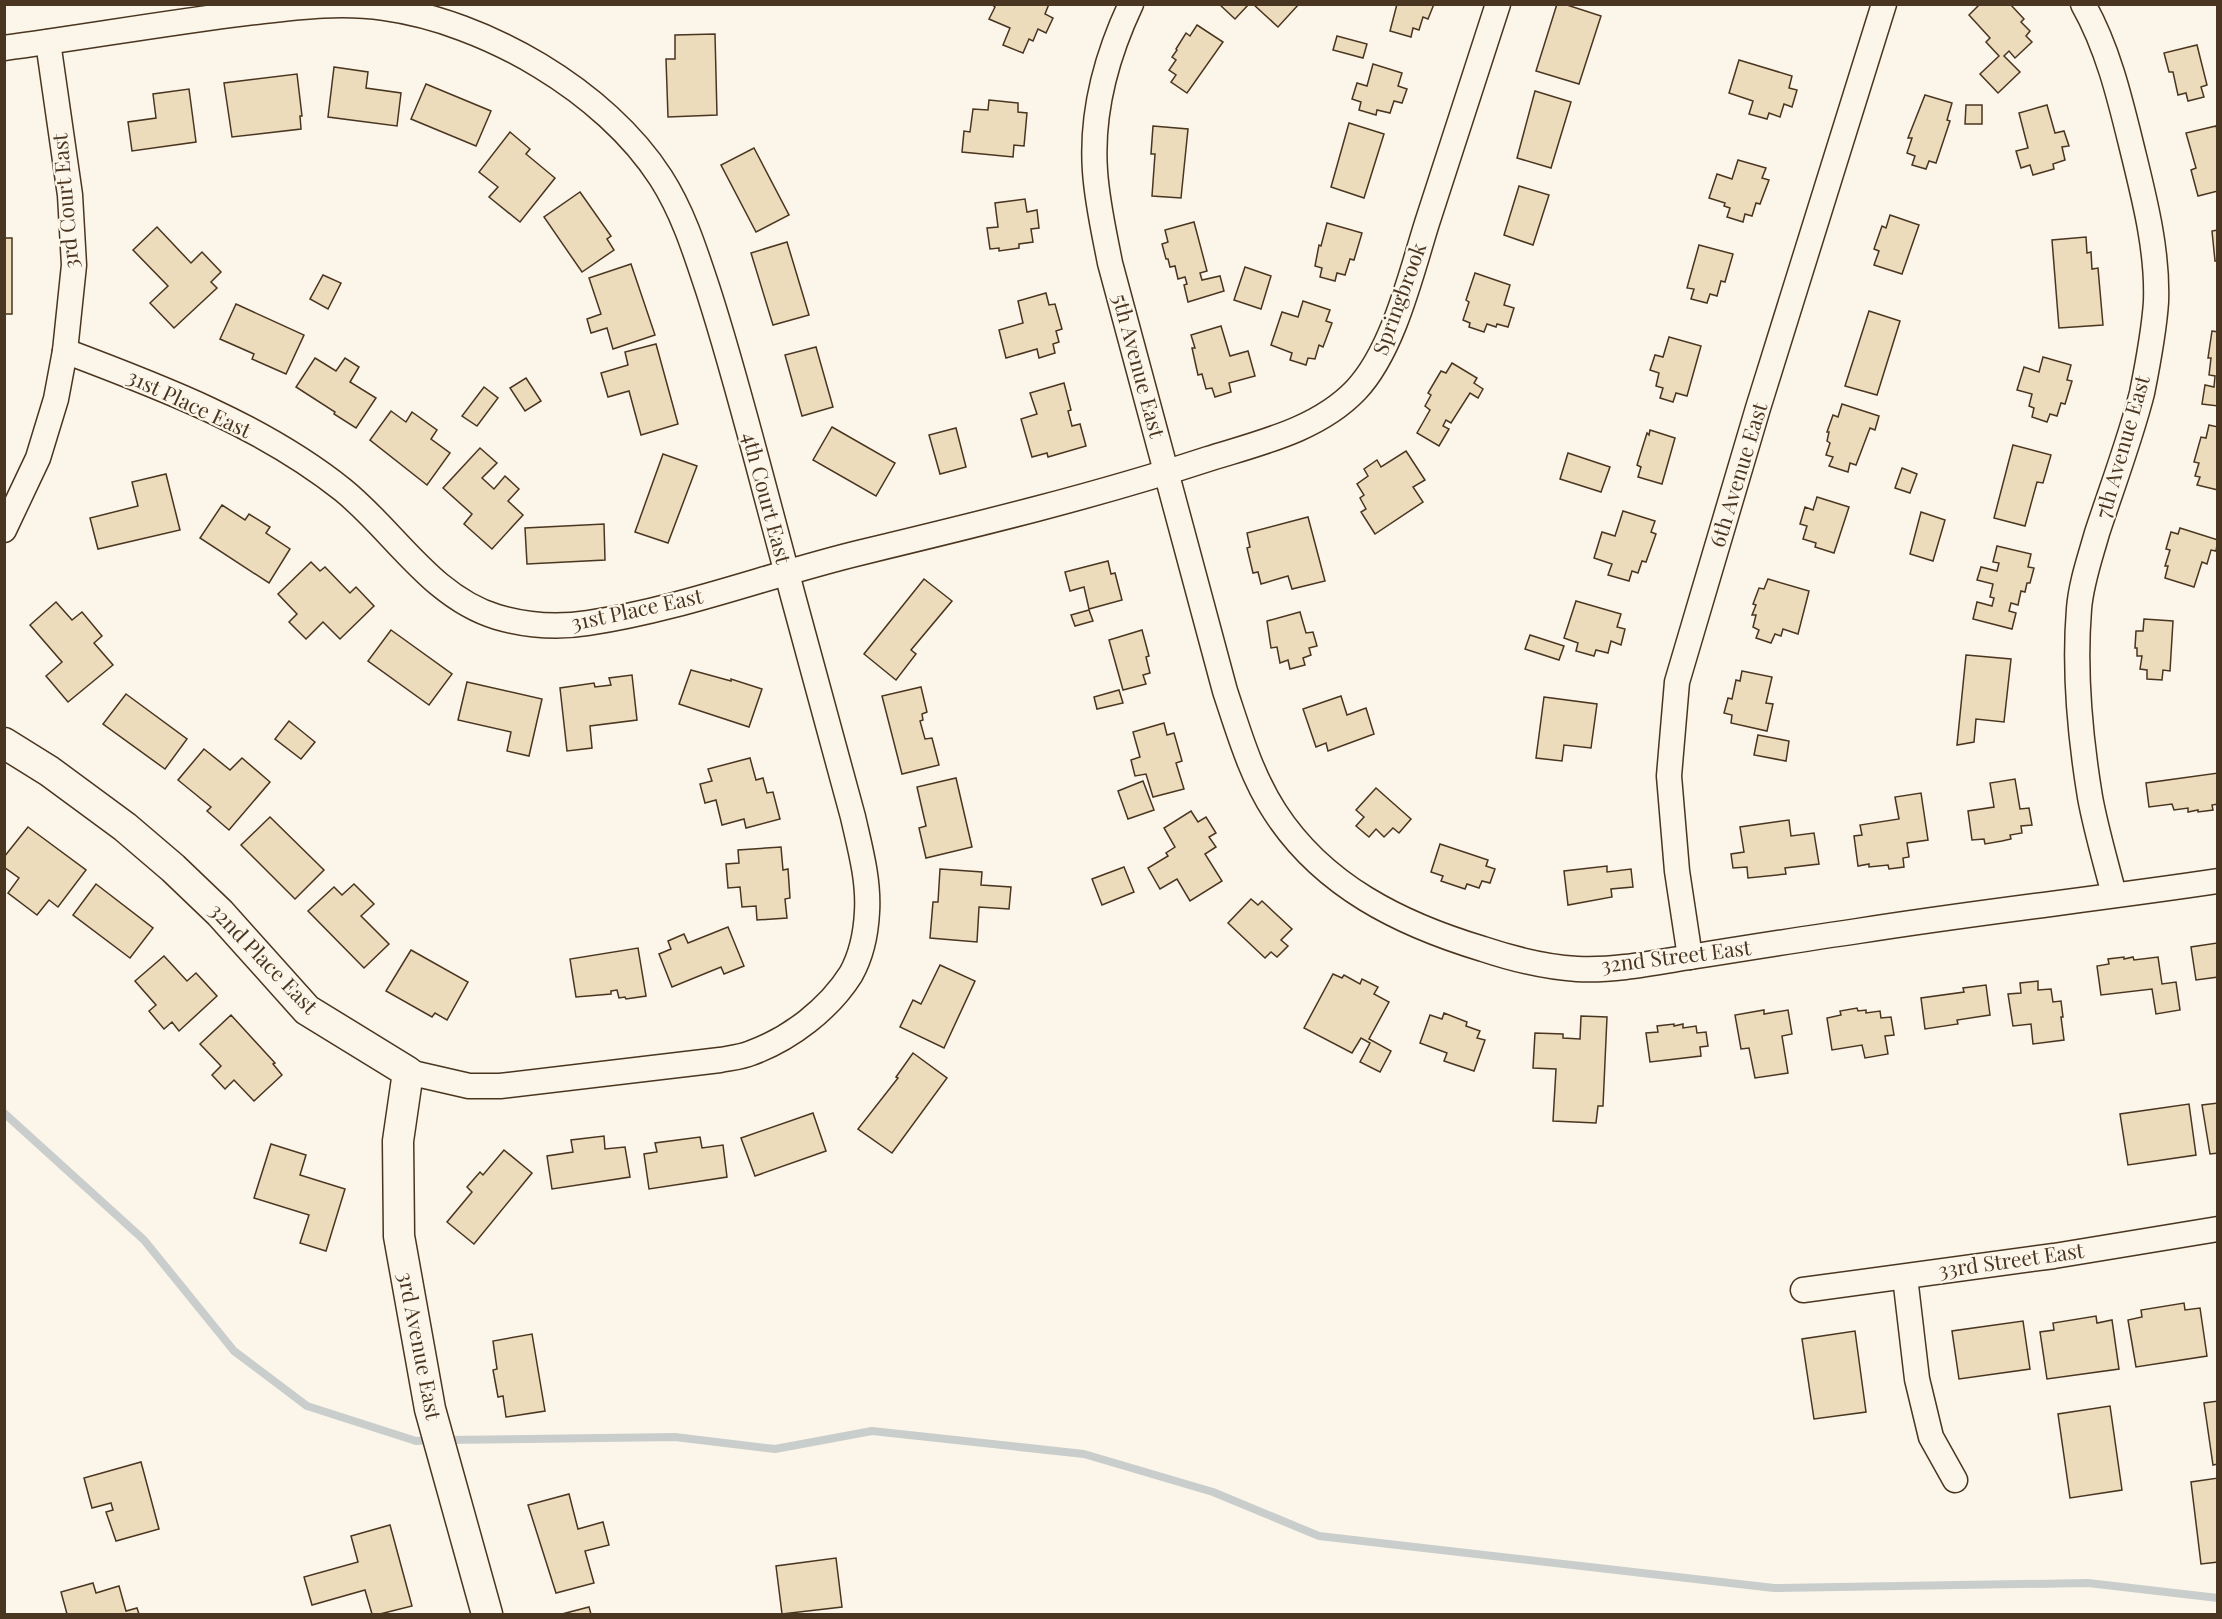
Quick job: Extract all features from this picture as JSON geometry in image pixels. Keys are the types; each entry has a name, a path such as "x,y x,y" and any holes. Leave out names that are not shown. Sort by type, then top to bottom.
{"street":[{"name":"5th Avenue East","path":"1131,4 1115,43 1106,74 1097,127 1095,169 1098,200 1110,263 1168,472 1222,680 1236,724"},
{"name":"Springbrook","path":"1168,472 1305,426 1332,411 1355,391 1375,366 1399,309 1498,4"},
{"name":"6th Avenue East","path":"1690,957 1677,871 1669,776 1677,682 1762,397 1884,4"},
{"name":"7th Avenue East","path":"2083,4 2106,54 2123,114 2146,205 2155,269 2156,301 2153,331 2141,393 2084,574 2079,607 2079,702 2089,785 2114,895"},
{"name":"4th Court East","path":"4,48 159,24 319,5 384,8 447,23 506,48 552,72 623,130 662,180 691,237 730,358 854,817 866,879 867,911 863,943 851,973"},
{"name":"3rd Court East","path":"4,530 38,458 56,399 65,351 74,265 70,195 48,42"},
{"name":"31st Place East","path":"65,351 152,384 211,410 293,455 345,491 435,581 461,600 490,615 522,624 555,627 586,624 680,604 861,552 1015,516 1168,472"},
{"name":"32nd Street East","path":"1236,724 1258,782 1274,810 1292,836 1338,881 1392,915 1451,940 1513,958 1556,966 1578,969 1630,966 1861,930 2217,881"},
{"name":"32nd Place East","path":"4,743 49,771 106,813 173,868 220,913 307,1010 408,1072 469,1086 500,1086 720,1060 751,1053 780,1040 807,1022 831,999 851,973"},
{"name":"3rd Avenue East","path":"408,1072 398,1141 399,1236 430,1409 487,1614"},
{"name":"33rd Street East","path":"1803,1290 1905,1277 2217,1229"},
{"path":"1905,1277 1917,1379 1931,1437 1955,1479"}],"building":[{"path":"991,4 1049,4 1045,14 1053,18 1046,33 1038,29 1033,41 1029,39 1023,53 1003,45 1010,28 989,19 995,7"},
{"path":"1219,4 1249,4 1235,19"},
{"path":"1253,4 1299,4 1278,27"},
{"path":"1397,4 1434,4 1428,19 1423,17 1419,30 1413,28 1411,37 1390,31"},
{"path":"1557,4 1564,4 1601,16 1579,84 1536,71"},
{"path":"1980,4 2010,4 2024,19 2021,22 2030,31 2026,36 2032,42 2015,58 2009,51 2004,56 2020,72 1998,93 1980,74 1999,56 1986,42 1990,38 1969,15"},
{"path":"1197,25 1223,42 1187,93 1171,82 1176,75 1169,70 1176,60 1172,57 1176,49 1186,33 1190,36"},
{"path":"715,34 717,115 668,117 666,59 675,59 675,35"},
{"path":"1337,36 1367,44 1363,58 1333,50"},
{"path":"2197,45 2207,85 2201,87 2204,97 2188,101 2186,93 2178,95 2173,72 2169,72 2164,53"},
{"path":"1739,60 1792,76 1789,88 1797,90 1792,107 1784,104 1780,117 1769,113 1767,119 1749,114 1753,101 1729,93"},
{"path":"1373,64 1402,73 1398,86 1407,89 1402,103 1394,101 1390,113 1377,110 1376,115 1359,110 1361,102 1352,99 1357,83 1367,86"},
{"path":"334,67 368,72 366,88 401,93 397,126 328,117"},
{"path":"297,74 302,116 300,116 301,129 232,137 224,83"},
{"path":"426,84 491,111 476,146 411,119"},
{"path":"189,89 196,142 132,151 128,122 156,118 153,94"},
{"path":"1535,91 1571,102 1551,168 1517,158"},
{"path":"1925,95 1952,103 1947,120 1950,121 1936,163 1929,161 1926,169 1912,165 1915,156 1907,153 1912,138 1908,138"},
{"path":"989,100 1018,103 1018,112 1027,113 1024,146 1014,145 1013,157 962,152 964,131 970,132 973,109 988,110"},
{"path":"1966,105 1982,105 1982,124 1965,124"},
{"path":"2047,105 2055,133 2064,131 2069,146 2062,147 2065,160 2053,164 2054,169 2033,175 2030,165 2021,168 2016,151 2028,148 2019,113"},
{"path":"1349,123 1384,134 1364,198 1331,187"},
{"path":"1153,126 1188,129 1181,198 1152,196 1155,154 1151,154"},
{"path":"2216,126 2218,191 2198,196 2191,170 2196,168 2186,133"},
{"path":"510,132 530,149 526,154 555,178 520,222 489,197 498,187 479,172"},
{"path":"754,148 789,215 756,232 721,165"},
{"path":"1738,160 1766,168 1762,178 1769,180 1760,204 1756,203 1752,216 1745,214 1743,222 1727,217 1730,208 1724,206 1725,203 1709,198 1717,174 1732,179"},
{"path":"1519,186 1549,195 1533,245 1504,235"},
{"path":"580,192 611,236 607,239 614,250 582,272 544,217"},
{"path":"1025,199 1027,212 1037,210 1039,228 1031,229 1033,242 1019,244 1019,248 999,251 999,248 990,249 987,228 998,227 995,203"},
{"path":"1890,215 1919,225 1902,274 1874,265 1879,251 1874,249 1882,226 1886,228"},
{"path":"1194,222 1207,271 1200,273 1202,280 1220,276 1224,291 1188,302 1184,285 1187,284 1185,277 1178,279 1175,266 1170,267 1162,244 1168,242 1165,230"},
{"path":"1327,223 1362,233 1354,260 1350,259 1345,275 1337,273 1335,281 1320,277 1322,268 1315,266"},
{"path":"157,227 191,263 202,252 221,272 211,282 217,288 174,328 150,303 168,286 133,250"},
{"path":"2218,230 2218,261 2215,261 2212,231"},
{"path":"2086,237 2087,253 2091,252 2092,269 2098,268 2103,325 2059,328 2052,240"},
{"path":"4,238 12,238 12,314 4,314"},
{"path":"787,242 809,315 773,325 751,253"},
{"path":"1699,245 1733,254 1725,282 1721,281 1717,296 1710,294 1707,303 1691,299 1694,289 1687,288"},
{"path":"631,264 655,335 613,349 607,328 591,333 587,319 601,314 589,278"},
{"path":"1245,267 1271,276 1261,309 1234,300"},
{"path":"1475,273 1510,285 1504,305 1514,308 1508,327 1487,324 1484,332 1469,327 1470,323 1463,320 1469,302 1466,300"},
{"path":"323,275 341,283 328,309 310,299"},
{"path":"1046,293 1049,305 1055,304 1062,329 1056,331 1059,342 1053,344 1055,353 1039,358 1037,349 1006,358 999,330 1023,323 1018,301"},
{"path":"1303,301 1330,310 1326,321 1332,323 1323,347 1319,345 1315,359 1308,358 1306,365 1290,360 1292,353 1271,345 1282,312 1298,317"},
{"path":"236,304 304,335 286,374 252,359 254,354 220,339"},
{"path":"1869,311 1900,321 1877,395 1845,386"},
{"path":"1221,326 1230,356 1248,351 1255,376 1229,383 1231,392 1215,397 1212,388 1206,389 1202,374 1198,375 1191,335"},
{"path":"2212,331 2218,332 2218,406 2202,404 2205,385 2214,387 2215,376 2209,375 2211,358 2208,358"},
{"path":"1669,337 1701,346 1687,396 1676,393 1673,402 1660,398 1663,388 1656,386 1659,373 1650,370 1655,355 1663,357"},
{"path":"656,344 678,424 641,435 629,391 608,397 601,373 628,365 625,352"},
{"path":"816,347 833,407 802,416 785,355"},
{"path":"2043,357 2071,365 2067,380 2072,381 2065,404 2061,403 2057,416 2050,414 2047,422 2032,417 2034,408 2029,406 2032,394 2017,390 2024,367 2039,372"},
{"path":"315,358 336,371 345,358 359,367 350,382 376,398 356,428 296,387"},
{"path":"1452,363 1477,378 1474,383 1483,389 1478,398 1470,393 1451,423 1446,420 1443,426 1449,429 1439,446 1417,433 1430,410 1425,406 1431,395 1428,393 1441,371 1446,373"},
{"path":"526,378 541,401 525,411 510,388"},
{"path":"1064,383 1071,410 1068,411 1072,426 1080,424 1086,446 1048,457 1047,453 1032,457 1021,419 1037,414 1030,393"},
{"path":"484,387 498,398 477,426 462,416"},
{"path":"1842,404 1879,416 1875,430 1870,428 1856,465 1850,463 1848,472 1829,466 1833,457 1826,455 1830,443 1827,441 1829,432 1827,432 1833,415 1838,417"},
{"path":"391,411 406,422 412,412 437,430 431,439 450,453 427,485 370,440"},
{"path":"2209,425 2218,427 2218,490 2197,485 2200,477 2195,476 2199,463 2194,462 2201,437 2206,438"},
{"path":"832,427 895,463 876,496 813,460"},
{"path":"956,428 966,467 940,474 929,435"},
{"path":"1650,430 1675,438 1662,484 1638,477 1641,467 1637,465"},
{"path":"2013,445 2051,455 2043,483 2037,482 2025,526 1994,518"},
{"path":"480,448 497,463 482,478 494,489 505,476 519,489 508,501 523,515 492,549 464,524 472,514 443,488"},
{"path":"1406,451 1425,480 1413,487 1423,502 1375,534 1361,512 1366,509 1360,498 1364,495 1357,484 1368,476 1364,469 1377,460 1381,467"},
{"path":"1568,453 1610,467 1601,492 1560,479"},
{"path":"663,454 697,466 668,543 635,532"},
{"path":"1902,468 1917,474 1910,493 1895,488"},
{"path":"166,474 180,530 98,549 90,518 138,506 132,482"},
{"path":"1817,497 1849,507 1834,553 1815,547 1816,543 1803,539 1807,526 1800,524 1805,507 1813,510"},
{"path":"222,505 245,520 249,514 270,527 266,533 290,549 269,583 200,538"},
{"path":"1623,511 1655,521 1651,532 1656,534 1646,562 1642,561 1638,573 1632,571 1629,581 1608,575 1612,564 1594,558 1602,532 1615,536"},
{"path":"1921,512 1945,520 1933,561 1910,554"},
{"path":"1308,517 1325,581 1292,589 1288,576 1261,584 1258,572 1253,573 1247,548 1250,547 1247,533"},
{"path":"604,524 605,560 527,564 525,528"},
{"path":"2180,528 2218,540 2216,551 2211,550 2207,564 2202,562 2194,587 2165,578 2168,566 2165,566 2170,550 2166,549 2171,532 2178,534"},
{"path":"1997,546 2031,554 2028,567 2034,568 2025,592 2021,591 2018,605 2011,603 2009,611 2016,613 2012,629 1973,619 1977,602 1992,606 1994,598 1990,597 1993,584 1977,580 1981,567 1997,571 1999,563 1993,562"},
{"path":"1108,561 1111,574 1115,573 1122,600 1089,609 1084,587 1070,591 1065,572"},
{"path":"311,562 320,571 325,567 350,593 356,587 374,606 340,639 323,622 306,639 289,622 297,614 278,594"},
{"path":"924,579 952,601 911,650 916,654 896,680 864,654"},
{"path":"1768,579 1809,591 1798,634 1783,629 1781,636 1775,634 1771,643 1756,638 1759,630 1753,627 1756,615 1752,615 1759,588 1764,589"},
{"path":"1576,601 1621,614 1617,627 1625,629 1621,645 1611,641 1608,653 1596,650 1594,656 1576,651 1578,643 1564,638"},
{"path":"56,602 72,620 82,612 102,636 94,643 113,665 68,702 46,676 62,662 30,625"},
{"path":"1089,610 1093,621 1075,626 1071,615"},
{"path":"1300,612 1306,633 1313,632 1317,646 1309,648 1311,655 1303,658 1305,665 1290,669 1288,660 1280,663 1277,647 1271,648 1267,621"},
{"path":"2144,619 2173,621 2170,671 2163,670 2162,680 2147,679 2147,670 2140,669 2142,656 2137,656 2137,648 2135,648 2136,631 2143,631"},
{"path":"391,630 452,674 429,705 368,661"},
{"path":"1142,630 1149,656 1146,657 1150,673 1143,675 1146,684 1123,690 1109,640"},
{"path":"1530,635 1564,646 1559,660 1525,649"},
{"path":"1966,655 2011,659 2004,722 1976,719 1974,742 1957,745"},
{"path":"691,670 762,689 749,727 679,704"},
{"path":"1742,671 1772,677 1766,703 1773,704 1767,731 1731,723 1732,715 1724,713 1728,698 1732,699 1736,680 1740,681"},
{"path":"632,675 637,720 590,726 592,748 567,751 560,688 594,683 595,687 611,685 609,678"},
{"path":"467,682 542,699 529,756 507,751 511,732 458,720"},
{"path":"921,687 927,712 922,714 923,720 920,721 925,739 932,738 939,765 902,774 882,696"},
{"path":"1119,690 1123,703 1097,709 1094,697"},
{"path":"126,694 187,739 165,769 103,724"},
{"path":"1341,696 1347,715 1366,708 1374,734 1328,751 1326,743 1316,747 1303,709"},
{"path":"1544,697 1597,704 1591,748 1564,745 1562,761 1536,758"},
{"path":"289,721 315,742 301,759 275,739"},
{"path":"1164,723 1167,735 1174,733 1182,761 1176,763 1184,789 1153,797 1146,774 1135,776 1131,760 1140,757 1133,732"},
{"path":"1758,735 1789,741 1786,761 1754,755"},
{"path":"204,749 230,770 242,758 270,782 229,830 207,811 211,807 178,780"},
{"path":"750,758 756,780 763,778 767,793 773,792 780,819 746,828 744,819 722,825 716,800 705,803 700,784 712,781 708,769"},
{"path":"2218,773 2218,804 2212,805 2213,810 2188,812 2188,808 2174,810 2172,804 2149,807 2146,783"},
{"path":"956,778 972,847 926,858 919,828 926,826 917,787"},
{"path":"2015,779 2020,809 2029,808 2032,825 2021,826 2022,833 2010,835 2011,839 1985,844 1984,839 1972,840 1968,811 1994,807 1990,783"},
{"path":"1143,781 1154,810 1128,819 1118,791"},
{"path":"1376,788 1411,819 1399,833 1393,828 1384,837 1376,829 1369,837 1356,826 1364,817 1356,810"},
{"path":"1921,793 1928,840 1907,843 1909,857 1903,858 1904,867 1889,869 1888,865 1858,866 1854,836 1862,835 1860,825 1899,819 1895,797"},
{"path":"1191,811 1198,822 1206,817 1216,833 1209,837 1216,847 1205,854 1222,881 1190,901 1177,879 1160,889 1148,868 1168,856 1166,853 1175,847 1164,828"},
{"path":"270,817 324,870 295,899 241,845"},
{"path":"1789,820 1791,836 1814,833 1819,864 1785,868 1786,874 1748,878 1747,867 1733,868 1731,854 1744,852 1740,827"},
{"path":"28,827 86,870 58,907 49,900 37,915 8,893 19,878 4,867 4,857"},
{"path":"1440,844 1488,860 1486,866 1495,869 1490,883 1482,881 1479,888 1467,884 1465,889 1441,881 1443,876 1431,872"},
{"path":"781,847 783,870 788,869 790,898 785,899 787,918 757,920 756,906 742,907 740,887 728,888 726,864 739,863 738,850"},
{"path":"1607,866 1607,872 1631,869 1633,887 1611,889 1612,897 1568,905 1564,871"},
{"path":"1124,867 1134,892 1102,905 1092,879"},
{"path":"940,869 982,872 981,885 1011,887 1009,909 979,907 977,942 930,938 933,902 938,902"},
{"path":"96,884 153,928 130,958 73,915"},
{"path":"354,884 374,904 361,916 389,944 364,968 308,911 334,887 342,895"},
{"path":"1251,899 1258,905 1262,901 1292,929 1281,940 1288,946 1277,957 1271,952 1265,958 1228,923"},
{"path":"728,927 744,966 724,974 721,967 672,987 659,954 671,949 668,941 684,934 688,943"},
{"path":"2217,943 2218,977 2196,980 2191,947"},
{"path":"638,948 646,996 619,998 617,990 611,991 611,994 576,997 570,959"},
{"path":"411,950 468,982 447,1020 435,1013 432,1017 386,991"},
{"path":"164,956 187,981 196,973 217,996 179,1031 172,1022 164,1029 149,1011 156,1005 135,981"},
{"path":"2124,957 2124,959 2133,957 2134,960 2158,957 2162,984 2176,982 2180,1010 2156,1014 2152,989 2101,995 2097,966 2109,964 2108,959"},
{"path":"940,965 975,981 944,1048 900,1027 913,1000 921,1004"},
{"path":"1333,974 1342,978 1344,975 1360,984 1362,979 1378,987 1374,994 1389,1002 1369,1039 1391,1051 1380,1072 1360,1062 1370,1043 1361,1038 1352,1053 1304,1028"},
{"path":"2038,981 2038,990 2051,989 2053,1002 2061,1001 2064,1040 2033,1044 2031,1024 2013,1026 2008,994 2021,993 2020,983"},
{"path":"1986,985 1990,1015 1957,1020 1958,1024 1925,1029 1921,998 1964,992 1963,988"},
{"path":"1857,1008 1858,1011 1866,1010 1866,1013 1880,1011 1881,1018 1891,1017 1894,1035 1885,1036 1888,1054 1865,1058 1862,1045 1832,1050 1827,1018 1841,1015 1840,1011"},
{"path":"1764,1010 1764,1014 1788,1010 1792,1034 1782,1036 1788,1073 1755,1078 1749,1048 1741,1049 1735,1015"},
{"path":"1444,1013 1467,1022 1466,1026 1480,1031 1477,1038 1485,1040 1474,1071 1444,1061 1447,1053 1420,1043 1430,1015 1442,1019"},
{"path":"231,1015 275,1063 273,1064 282,1075 254,1101 234,1080 225,1089 212,1075 221,1066 200,1044"},
{"path":"1581,1016 1607,1017 1603,1106 1598,1106 1596,1123 1553,1121 1556,1069 1533,1068 1535,1033 1563,1034 1563,1038 1580,1039"},
{"path":"1674,1024 1674,1026 1683,1024 1683,1028 1696,1026 1697,1033 1706,1032 1708,1046 1700,1047 1701,1056 1650,1062 1646,1033 1658,1032 1657,1026"},
{"path":"913,1053 947,1078 892,1153 858,1129 898,1078 896,1077"},
{"path":"2218,1103 2218,1153 2210,1154 2202,1105"},
{"path":"2189,1104 2196,1155 2128,1165 2120,1114"},
{"path":"813,1113 826,1151 755,1176 741,1138"},
{"path":"604,1136 605,1149 625,1147 630,1177 552,1189 547,1156 573,1152 571,1140"},
{"path":"700,1137 702,1148 723,1145 727,1177 649,1189 644,1154 657,1152 655,1143"},
{"path":"271,1144 306,1155 300,1175 345,1189 326,1251 300,1243 309,1215 254,1198"},
{"path":"504,1150 532,1173 474,1244 447,1222 472,1192 467,1187 480,1172 483,1175"},
{"path":"2184,1303 2185,1310 2200,1308 2207,1356 2136,1367 2128,1320 2142,1317 2141,1310"},
{"path":"2096,1316 2097,1323 2112,1320 2119,1369 2047,1379 2040,1332 2054,1330 2053,1323"},
{"path":"2023,1321 2030,1369 1959,1379 1952,1331"},
{"path":"1855,1331 1866,1412 1814,1419 1802,1339"},
{"path":"532,1334 545,1411 506,1417 503,1396 498,1397 493,1370 497,1369 493,1341"},
{"path":"2218,1401 2218,1464 2213,1465 2204,1403"},
{"path":"2110,1406 2122,1490 2070,1498 2058,1414"},
{"path":"141,1462 159,1529 116,1541 106,1512 113,1510 111,1503 92,1508 84,1478"},
{"path":"2218,1478 2218,1562 2201,1564 2191,1482"},
{"path":"569,1494 578,1529 603,1522 609,1545 585,1551 594,1583 556,1593 528,1505"},
{"path":"390,1525 412,1606 372,1614 365,1590 312,1605 304,1577 358,1562 351,1536"},
{"path":"836,1558 842,1607 782,1614 776,1566"},
{"path":"93,1583 96,1593 119,1586 126,1611 137,1608 139,1614 67,1614 61,1592"},
{"path":"589,1607 591,1614 562,1614"}],"waterway":[{"path":"4,1113 144,1240 234,1351 307,1406 416,1441 432,1440"},
{"path":"444,1440 675,1437 775,1449 872,1431 1084,1454 1213,1492 1319,1536 1774,1588 2088,1583 2218,1598"}]}
